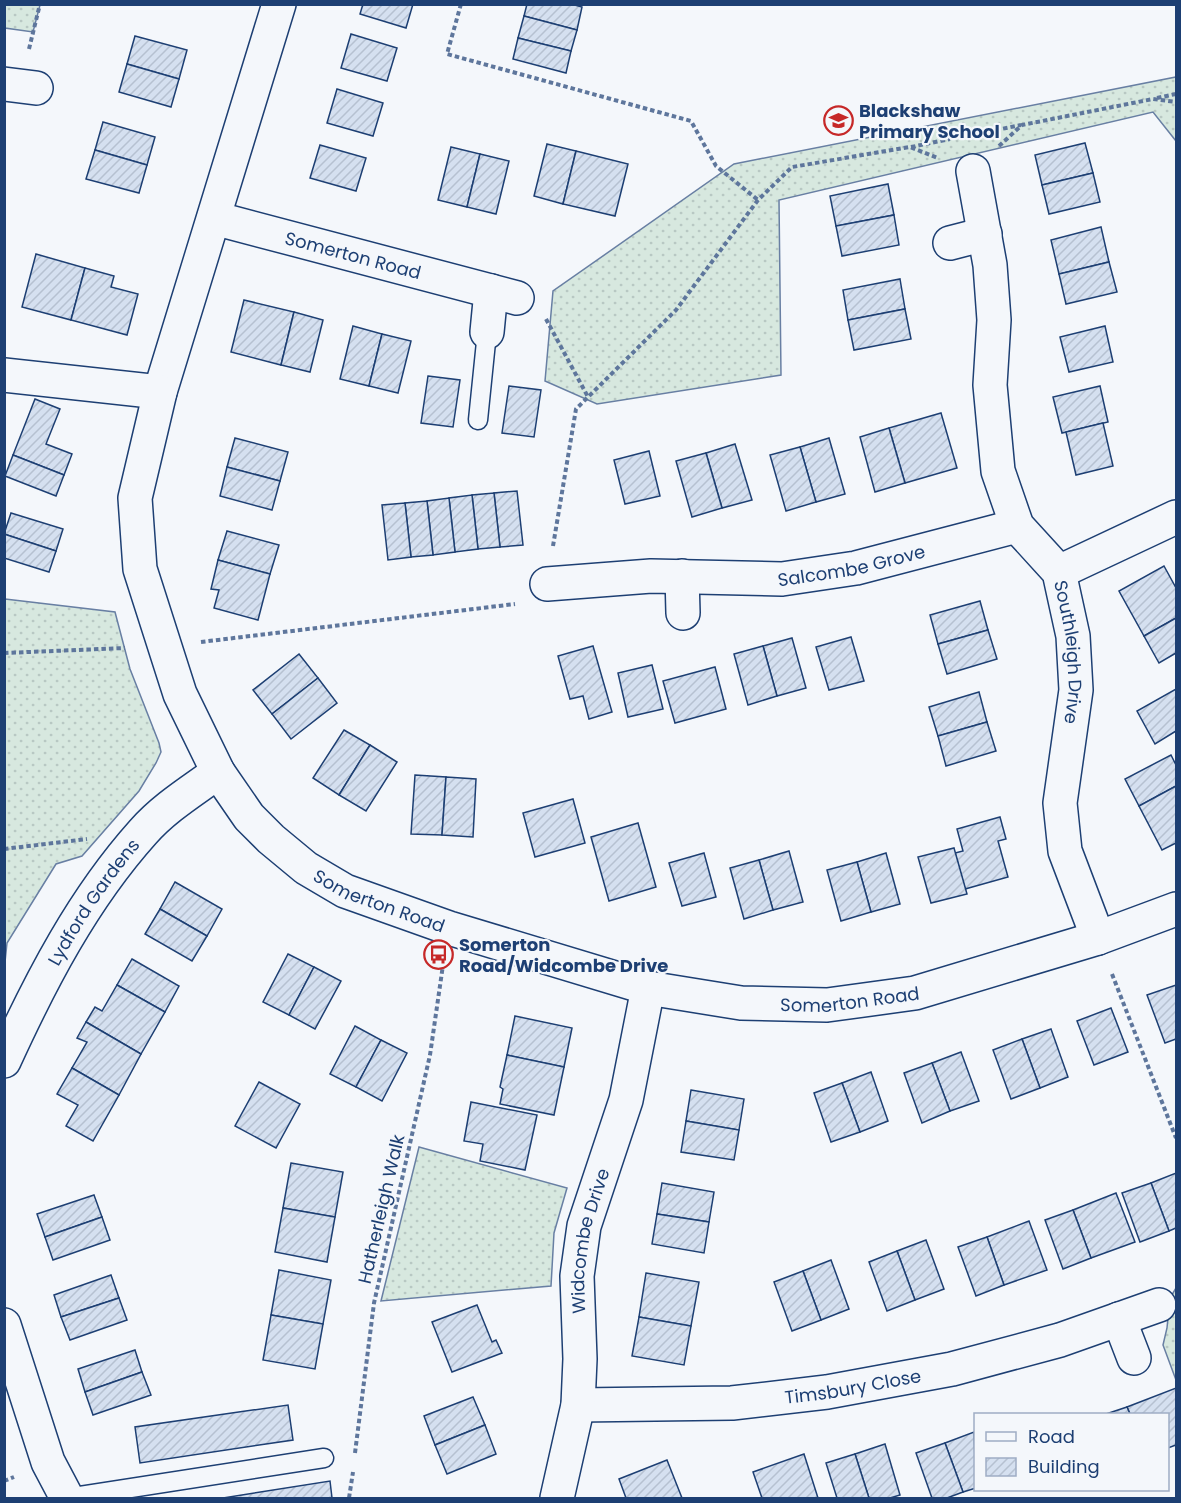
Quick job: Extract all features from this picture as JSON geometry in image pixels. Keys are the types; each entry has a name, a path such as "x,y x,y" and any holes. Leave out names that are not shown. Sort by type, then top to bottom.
{"street":[{"name":"Somerton Road","path":"279,4 160,392 135,498 140,569 180,694 218,772 249,817 306,868 345,891 449,928 648,988 741,1003 827,1005 915,993 1098,938 1176,909"},
{"name":"Southleigh Drive","path":"973,171 990,265 994,320 990,385 998,471 1017,526 1059,572 1073,636 1076,690 1060,803 1065,851 1098,938"},
{"name":"Somerton Road","path":"214,218 504,295"},
{"path":"950,243 985,234"},
{"path":"487,332 504,295"},
{"path":"4,375 160,392"},
{"path":"1059,572 1176,517"},
{"name":"Salcombe Grove","path":"547,584 651,576 782,579 856,568 1017,526"},
{"path":"682,576 682,613"},
{"name":"Lydford Gardens","path":"4,1061 31,1003 93,895 143,832 162,814 218,772"},
{"name":"Widcombe Drive","path":"557,1498 578,1405 580,1359 577,1276 584,1226 626,1100 648,988"},
{"name":"Timsbury Close","path":"578,1405 732,1403 827,1392 952,1369 1060,1340 1159,1305"},
{"path":"1119,1319 1134,1358"},
{"path":"4,1325 48,1462 67,1498"}],"lane":[{"path":"478,420 487,332"},
{"path":"67,1498 324,1458"}],"path":[{"path":"21,85 40,4"},
{"path":"461,4 447,54 690,121 716,166 758,200"},
{"path":"4,653 164,646 519,604 547,584 576,409 676,310 758,200 792,166 910,147 973,171 1022,125 1176,94"},
{"path":"1153,99 1176,102"},
{"path":"504,295 537,303 588,398"},
{"path":"4,849 143,832"},
{"name":"Hatherleigh Walk","path":"349,1498 374,1303 429,1055 449,928"},
{"path":"1098,938 1176,1138"}],"shaded area":[{"path":"4,5 40,5 33,32 5,28"},
{"path":"1176,77 1176,141 1153,112 779,200 781,375 597,404 545,381 553,291 734,164"},
{"path":"5,599 115,612 130,669 161,752 139,791 82,856 56,864 7,943 5,962"},
{"path":"419,1147 567,1188 554,1233 551,1286 381,1301"},
{"path":"1176,1288 1176,1380 1163,1345 1170,1298"}],"building":[{"path":"363,4 413,4 406,28 360,14"},
{"path":"527,4 571,4 582,7 577,30 524,16"},
{"path":"524,16 577,30 571,51 518,38"},
{"path":"351,34 397,48 387,81 341,68"},
{"path":"135,36 187,50 179,79 127,64"},
{"path":"518,38 571,51 566,73 513,59"},
{"path":"127,64 179,79 171,107 119,92"},
{"path":"337,89 383,103 373,136 327,123"},
{"path":"103,122 155,137 147,165 95,150"},
{"path":"1085,143 1093,173 1042,185 1035,155"},
{"path":"547,144 576,151 563,204 534,196"},
{"path":"320,145 366,158 356,191 310,178"},
{"path":"451,147 480,154 467,207 438,200"},
{"path":"95,150 147,165 139,193 86,179"},
{"path":"576,151 628,164 615,216 563,204"},
{"path":"480,154 509,161 496,214 467,207"},
{"path":"1093,173 1100,202 1049,214 1042,185"},
{"path":"888,184 894,215 836,226 830,196"},
{"path":"894,215 899,245 842,256 836,226"},
{"path":"1101,227 1109,262 1059,274 1051,240"},
{"path":"36,254 85,268 71,320 22,307"},
{"path":"1109,262 1117,292 1066,304 1059,274"},
{"path":"85,268 114,276 111,287 138,294 127,335 71,320"},
{"path":"900,279 905,309 848,320 843,290"},
{"path":"244,300 294,312 281,365 231,352"},
{"path":"905,309 911,339 854,350 848,320"},
{"path":"294,312 323,320 310,372 281,365"},
{"path":"353,326 382,334 369,386 340,379"},
{"path":"1105,326 1113,362 1069,372 1060,337"},
{"path":"382,334 411,341 398,393 369,386"},
{"path":"428,376 460,380 453,427 421,423"},
{"path":"509,386 541,390 534,437 502,433"},
{"path":"1100,386 1108,422 1062,433 1053,397"},
{"path":"35,399 60,409 46,444 72,454 64,475 13,455"},
{"path":"941,413 957,468 905,483 889,428"},
{"path":"1103,423 1113,466 1076,475 1066,432"},
{"path":"889,428 905,483 875,492 860,437"},
{"path":"235,438 288,452 280,481 227,467"},
{"path":"829,438 845,494 816,502 800,447"},
{"path":"735,444 752,500 722,508 706,453"},
{"path":"800,447 816,502 786,511 770,455"},
{"path":"649,451 660,496 625,504 614,460"},
{"path":"706,453 722,508 692,517 676,461"},
{"path":"13,455 64,475 56,496 5,476"},
{"path":"227,467 280,481 272,510 220,496"},
{"path":"517,491 523,545 500,547 494,493"},
{"path":"494,493 500,547 478,549 472,495"},
{"path":"472,495 478,549 455,552 449,498"},
{"path":"449,498 455,552 433,555 427,501"},
{"path":"427,501 433,555 411,557 405,503"},
{"path":"405,503 411,557 388,560 382,505"},
{"path":"11,513 63,529 56,551 4,534"},
{"path":"227,531 279,545 270,574 218,560"},
{"path":"4,534 56,551 49,572 4,558"},
{"path":"218,560 270,574 258,620 214,608 219,590 211,589"},
{"path":"1164,566 1176,588 1176,618 1144,636 1119,591"},
{"path":"980,601 988,630 938,644 930,615"},
{"path":"1176,618 1176,653 1159,663 1144,636"},
{"path":"988,630 997,659 947,674 938,644"},
{"path":"851,637 864,681 829,690 816,647"},
{"path":"792,638 806,688 777,696 763,646"},
{"path":"593,646 612,712 589,719 583,696 570,699 558,656"},
{"path":"763,646 777,696 748,705 734,654"},
{"path":"299,654 318,678 272,714 253,690"},
{"path":"652,665 663,709 628,717 618,673"},
{"path":"715,667 726,709 675,723 663,681"},
{"path":"318,678 337,703 291,739 272,714"},
{"path":"1176,689 1176,731 1155,744 1137,711"},
{"path":"979,692 987,722 938,736 929,707"},
{"path":"987,722 996,751 946,766 938,736"},
{"path":"344,730 370,745 339,795 313,778"},
{"path":"370,745 397,762 366,811 339,795"},
{"path":"1171,755 1176,765 1176,786 1139,806 1125,779"},
{"path":"415,775 446,777 442,835 411,834"},
{"path":"446,777 476,779 473,837 442,835"},
{"path":"1176,786 1176,843 1162,850 1139,806"},
{"path":"573,799 585,843 535,857 523,813"},
{"path":"1000,817 1006,839 998,841 1008,877 965,889 955,853 963,851 957,829"},
{"path":"638,823 656,887 609,901 591,837"},
{"path":"954,848 967,894 931,903 918,857"},
{"path":"789,851 803,902 773,910 759,860"},
{"path":"704,853 716,897 682,906 669,863"},
{"path":"886,853 900,904 871,912 857,862"},
{"path":"759,860 773,910 744,919 730,868"},
{"path":"857,862 871,912 841,921 827,870"},
{"path":"175,882 222,909 207,936 160,909"},
{"path":"160,909 207,936 192,961 145,934"},
{"path":"288,954 314,967 289,1015 263,1002"},
{"path":"132,959 179,986 165,1012 117,985"},
{"path":"314,967 341,981 315,1029 289,1015"},
{"path":"117,985 165,1012 141,1054 86,1022 95,1007 102,1011"},
{"path":"1176,985 1176,1039 1165,1043 1147,995"},
{"path":"1111,1008 1128,1052 1094,1065 1077,1021"},
{"path":"515,1016 572,1028 564,1067 507,1055"},
{"path":"86,1022 141,1054 119,1095 72,1068 87,1042 77,1038"},
{"path":"355,1026 381,1040 356,1087 330,1074"},
{"path":"1051,1029 1068,1077 1040,1088 1022,1039"},
{"path":"1022,1039 1040,1088 1011,1099 993,1050"},
{"path":"381,1040 407,1053 382,1101 356,1087"},
{"path":"961,1052 979,1101 950,1111 932,1063"},
{"path":"507,1055 564,1067 554,1115 500,1104 503,1089 500,1087"},
{"path":"932,1063 950,1111 922,1123 904,1073"},
{"path":"72,1068 119,1095 93,1141 66,1126 78,1105 57,1094"},
{"path":"871,1072 888,1121 860,1132 842,1083"},
{"path":"259,1082 300,1104 276,1148 235,1126"},
{"path":"842,1083 860,1132 831,1142 814,1093"},
{"path":"691,1090 744,1099 739,1130 686,1121"},
{"path":"471,1102 537,1115 525,1170 480,1161 483,1144 464,1141"},
{"path":"686,1121 739,1130 734,1160 681,1152"},
{"path":"291,1163 343,1172 335,1217 283,1208"},
{"path":"1176,1173 1176,1228 1169,1231 1151,1183"},
{"path":"662,1183 714,1192 709,1222 657,1214"},
{"path":"1151,1183 1169,1231 1140,1242 1122,1193"},
{"path":"1116,1193 1135,1242 1091,1258 1073,1210"},
{"path":"94,1195 102,1217 45,1237 37,1214"},
{"path":"283,1208 335,1217 327,1262 275,1252"},
{"path":"1073,1210 1091,1258 1063,1269 1045,1220"},
{"path":"657,1214 709,1222 704,1253 652,1244"},
{"path":"102,1217 110,1240 53,1260 45,1237"},
{"path":"1029,1221 1047,1270 1004,1285 987,1237"},
{"path":"987,1237 1004,1285 976,1296 958,1247"},
{"path":"926,1240 944,1289 915,1300 897,1251"},
{"path":"897,1251 915,1300 887,1311 869,1262"},
{"path":"831,1260 849,1309 821,1320 803,1271"},
{"path":"279,1270 331,1280 323,1324 271,1315"},
{"path":"803,1271 821,1320 792,1331 774,1282"},
{"path":"646,1273 699,1282 691,1326 639,1317"},
{"path":"111,1275 119,1298 61,1317 54,1295"},
{"path":"119,1298 127,1320 70,1340 61,1317"},
{"path":"477,1305 492,1342 496,1340 502,1353 452,1372 432,1322"},
{"path":"271,1315 323,1324 315,1369 263,1360"},
{"path":"639,1317 691,1326 684,1365 632,1356"},
{"path":"135,1350 142,1372 85,1392 78,1369"},
{"path":"142,1372 151,1395 93,1415 85,1392"},
{"path":"1176,1388 1176,1445 1169,1448 1169,1413 1130,1413 1127,1407"},
{"path":"473,1397 485,1425 435,1445 424,1416"},
{"path":"288,1405 293,1440 140,1463 135,1427"},
{"path":"1127,1407 1130,1413 1109,1413"},
{"path":"485,1425 496,1454 447,1474 435,1445"},
{"path":"974,1432 974,1489 963,1492 945,1443"},
{"path":"945,1443 963,1492 947,1498 932,1498 916,1453"},
{"path":"885,1444 900,1495 890,1498 869,1498 855,1454"},
{"path":"804,1454 818,1498 762,1498 753,1472"},
{"path":"855,1454 869,1498 837,1498 826,1463"},
{"path":"667,1460 682,1498 626,1498 619,1479"},
{"path":"330,1481 332,1498 223,1498"}],"place":[{"name":"Blackshaw Primary School","path":"838,120"},
{"name":"Somerton Road/Widcombe Drive","path":"438,954"}]}
